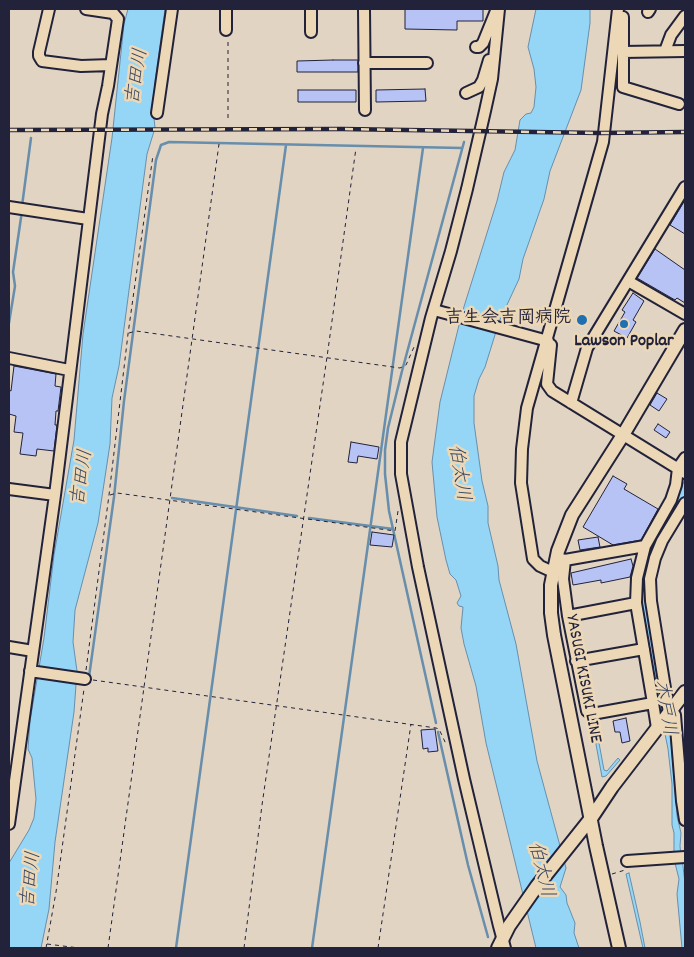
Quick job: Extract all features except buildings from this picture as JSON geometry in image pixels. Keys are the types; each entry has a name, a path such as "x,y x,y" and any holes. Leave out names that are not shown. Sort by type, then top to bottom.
{"main road":[{"name":"YASUGI KISUKI LINE","path":"619,948 596,846 592,817 554,635 551,600 553,572 560,559 572,515 623,435 685,330"},
{"path":"502,945 509,926 685,692"}],"street":[{"path":"49,9 39,52 42,62 81,66 111,65"},
{"path":"9,824 12,773 31,671 32,651 55,495 88,219 102,114 118,18 113,13 86,9"},
{"path":"157,113 172,9"},
{"path":"226,9 226,30"},
{"path":"311,9 311,32"},
{"path":"364,9 365,110"},
{"path":"499,9 492,79 485,111 437,311 400,442 401,474 420,577 502,945"},
{"path":"476,46 483,43 493,16 499,9"},
{"path":"620,9 623,18 623,87 679,104"},
{"path":"553,572 540,566 533,559 521,483 522,449 527,408 603,142 620,9"},
{"path":"665,52 671,35 685,16"},
{"path":"466,93 476,89 483,80 497,30"},
{"path":"623,52 685,51"},
{"path":"364,63 427,63"},
{"path":"571,403 587,348 685,187"},
{"path":"9,207 88,219"},
{"path":"628,281 685,314"},
{"path":"437,311 545,340 551,344 547,384 552,391 682,470"},
{"path":"9,358 69,370"},
{"path":"665,718 653,703 636,603 637,578 645,546 671,500 685,458"},
{"path":"9,489 55,495"},
{"path":"665,718 650,579 655,558 662,541 685,503"},
{"path":"645,546 560,559 576,662 587,711 592,714 653,703"},
{"path":"568,616 636,603"},
{"path":"9,647 32,651"},
{"path":"576,662 644,649"},
{"path":"31,671 84,678"},
{"path":"665,718 675,715 685,820"},
{"path":"626,866 685,856"}],"path":[{"path":"226,30 228,40 228,118"},
{"path":"108,948 218,144"},
{"path":"244,948 262,805 356,148"},
{"path":"46,948 56,892 152,155"},
{"path":"128,334 136,331 400,368 406,365 415,345"},
{"path":"109,495 117,493 395,531 398,510"},
{"path":"84,678 438,728 447,746"},
{"path":"378,948 411,724"},
{"path":"613,874 626,866"},
{"path":"46,944 79,948"}],"water":[{"name":"吉田川","path":"128,9 165,9 155,82 153,108 155,128 147,154 119,366 112,398 110,444 98,523 75,610 73,642 77,671 74,712 55,842 49,909 41,948 9,948 9,863 34,818 36,799 32,758 28,749 30,721 44,638 54,555 74,440 83,334 112,138 124,24"},
{"name":"伯太川","path":"536,9 590,9 590,23 581,90 550,171 544,199 523,259 519,279 499,322 485,367 479,379 474,396 474,423 482,481 488,506 488,523 498,566 499,580 516,644 537,761 566,868 560,887 566,895 575,923 574,933 579,948 536,948 486,743 476,686 464,644 461,628 463,607 457,603 461,596 456,580 450,574 446,560 437,517 432,462 440,402 462,313 497,201 504,172 515,150 520,120 526,114 531,113 534,107 536,87 534,69 528,47"},
{"name":"木戸川","path":"685,479 685,497 660,539 647,598 650,628 667,712 661,719 650,651 647,652 649,647 640,599 642,572 649,548 675,504"},
{"path":"594,716 604,770 607,771 618,758 620,760 606,776 602,777 591,717"},
{"path":"669,716 677,816 681,833 681,856 674,853 672,784 663,724"},
{"path":"682,858 685,883 685,948 682,948 677,894 679,879 675,863"},
{"path":"629,873 645,948 643,948 626,874"}],"waterway":[{"path":"22,206 31,138"},
{"path":"89,677 114,497 124,401 156,160 161,145 169,142 462,148"},
{"path":"436,723 389,511 385,474 385,450 388,428 402,371 464,142"},
{"path":"176,948 286,145"},
{"path":"312,948 423,148"},
{"path":"9,323 15,286 13,272 22,211"},
{"path":"172,498 297,516"},
{"path":"309,518 393,529"},
{"path":"438,732 468,865 488,937"}],"railway":[{"path":"9,130 342,129 600,133 685,132"}],"place":[{"name":"吉生会吉岡病院","path":"582,320"},
{"name":"Lawson Poplar","path":"624,324"}]}
